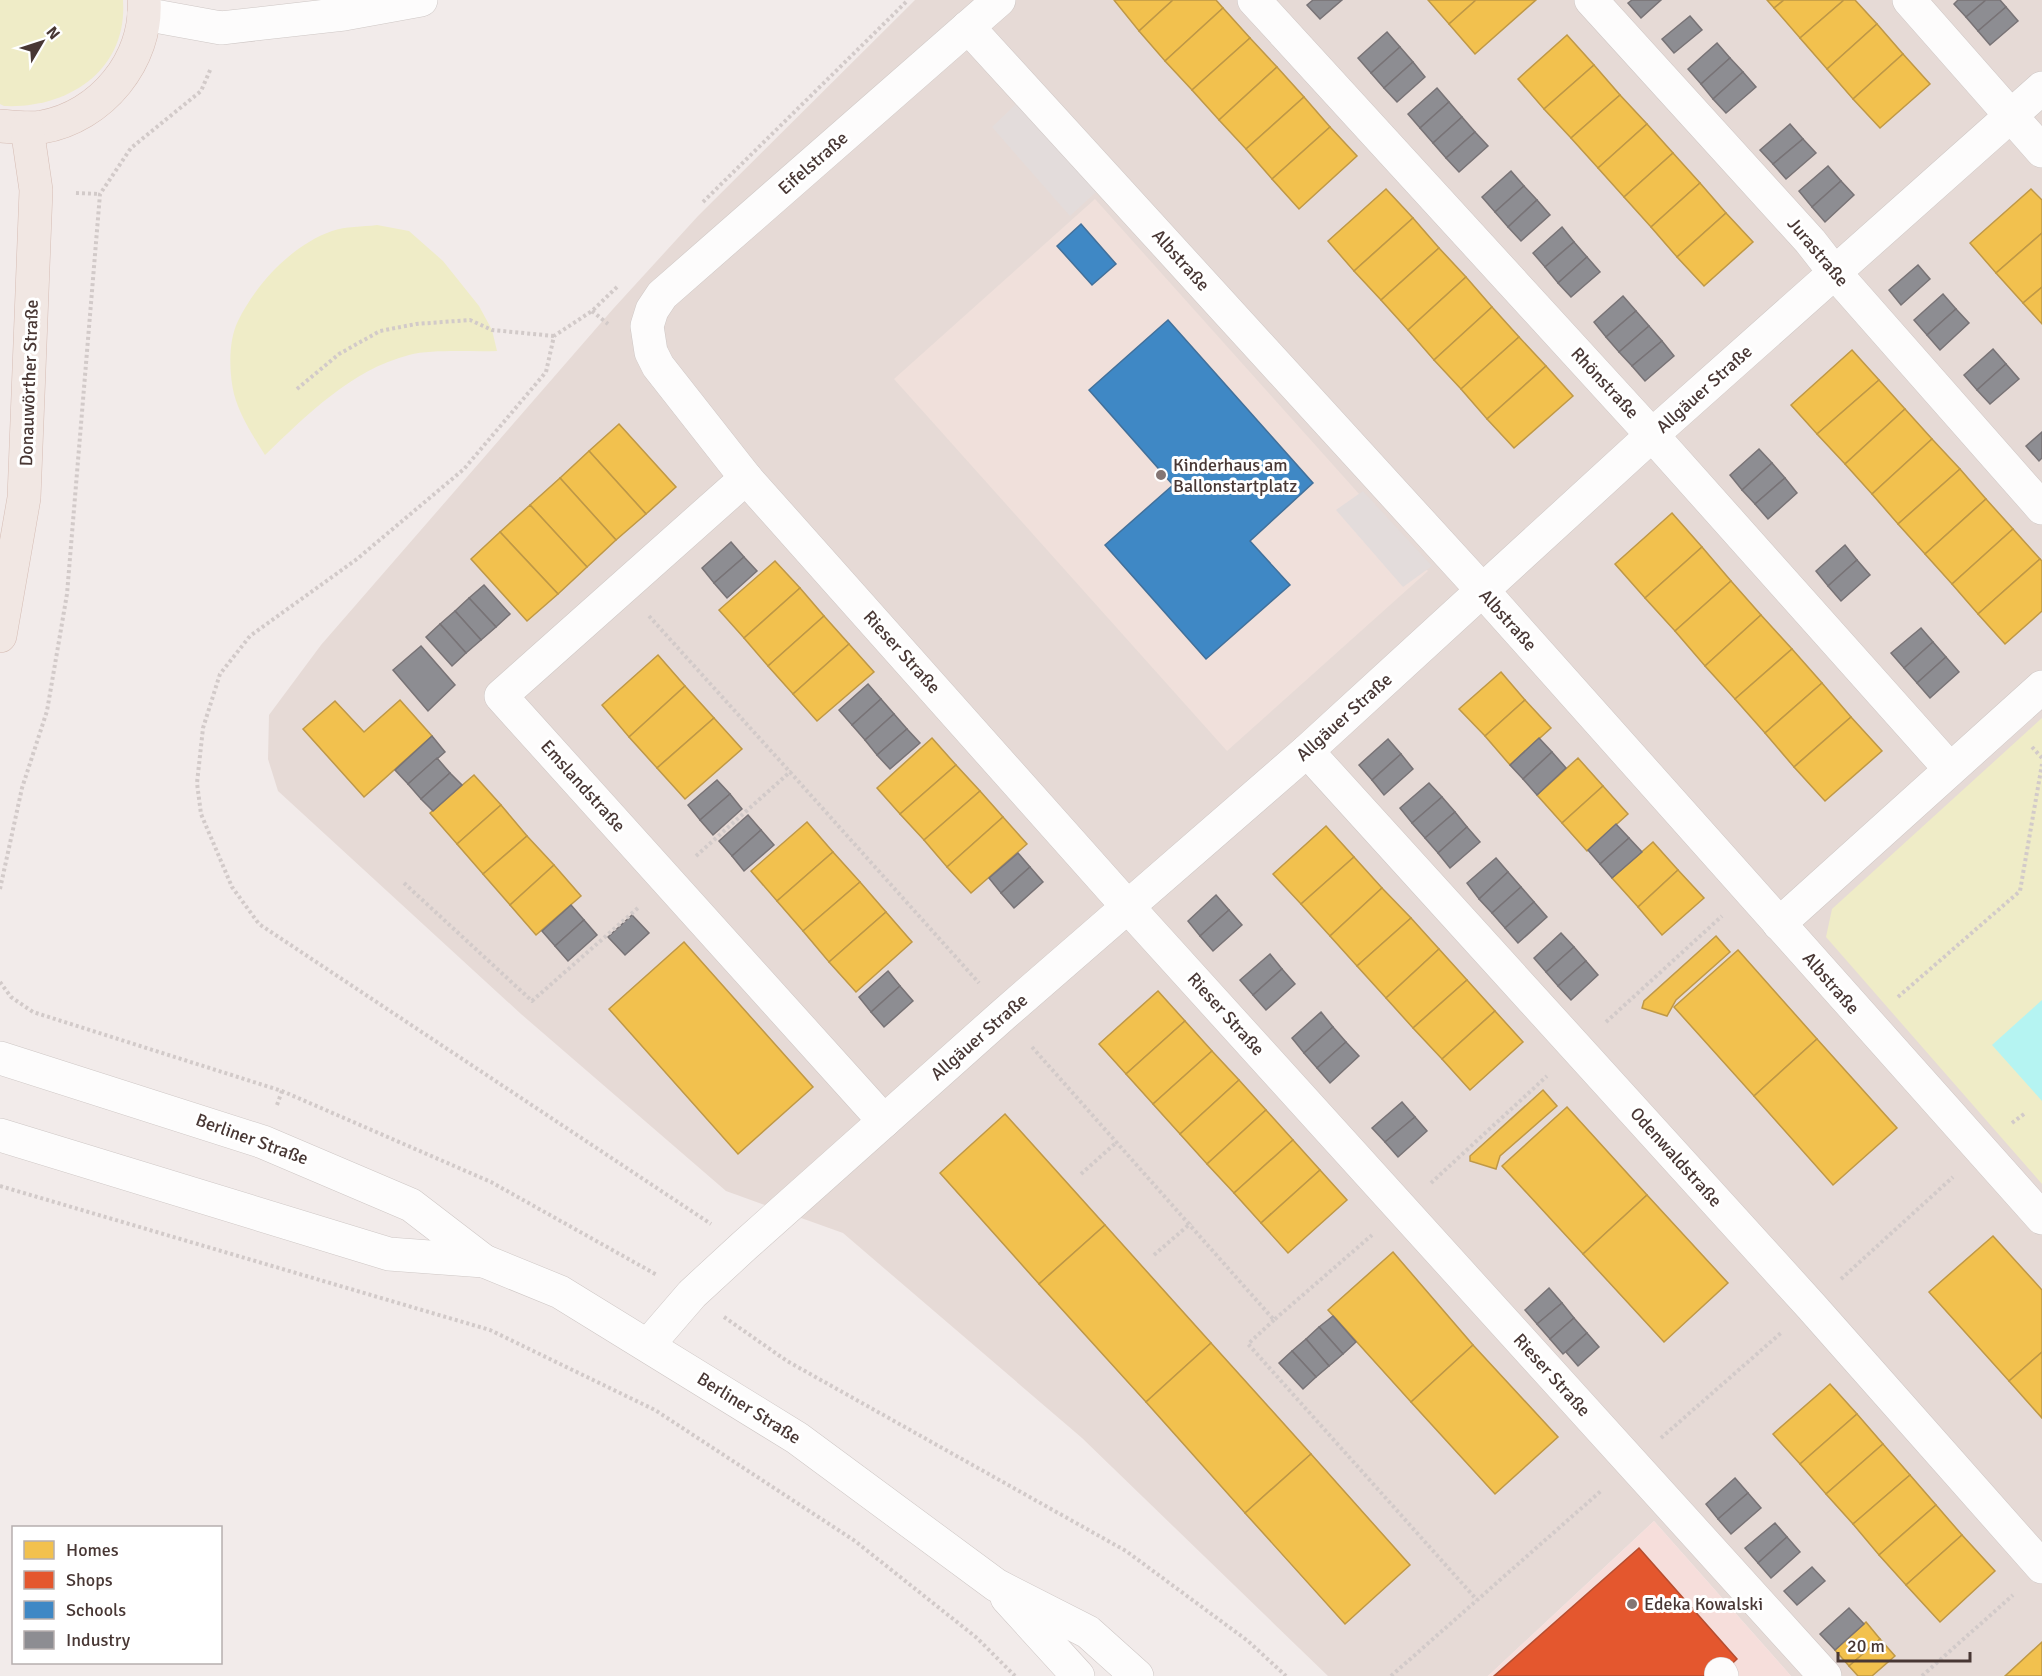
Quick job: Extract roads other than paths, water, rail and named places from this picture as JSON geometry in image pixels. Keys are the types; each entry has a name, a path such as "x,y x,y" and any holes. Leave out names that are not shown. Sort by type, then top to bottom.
{"main road":[{"path":"14,127 64,121 101,99 129,66 137,46 144,7"},
{"name":"Donauwörther Straße","path":"0,636 24,498 36,190 14,127"}],"street":[{"path":"144,7 221,28 344,14 421,0"},
{"name":"Eifelstraße","path":"647,337 652,310 662,295 999,0"},
{"name":"Rhönstraße","path":"1254,0 1653,435 1950,770"},
{"name":"Jurastraße","path":"1591,0 1810,240 1835,273 2042,508"},
{"path":"1909,0 2042,151"},
{"name":"Albstraße","path":"968,27 1483,591 2042,1218"},
{"name":"Allgäuer Straße","path":"648,1345 692,1294 884,1121 1306,751 1653,435 2042,88"},
{"name":"Rieser Straße","path":"647,337 658,366 746,478 1128,907 1825,1676"},
{"name":"Emslandstraße","path":"746,478 501,696 884,1121"},
{"path":"1779,924 2042,687"},
{"name":"Odenwaldstraße","path":"1306,751 1819,1314 2042,1567"},
{"name":"Berliner Straße","path":"0,1058 195,1118 298,1155 411,1204 484,1260 560,1292 798,1438 996,1585 1088,1632 1137,1676"},
{"name":"Berliner Straße","path":"0,1135 389,1254 484,1260"},
{"name":"Berliner Straße","path":"996,1585 1078,1676"}],"water":[{"path":"2042,1000 2042,1101 1992,1045"}],"place":[{"name":"Kinderhaus am Ballonstartplatz","path":"1161,475"},
{"name":"Edeka Kowalski","path":"1632,1604"}]}
